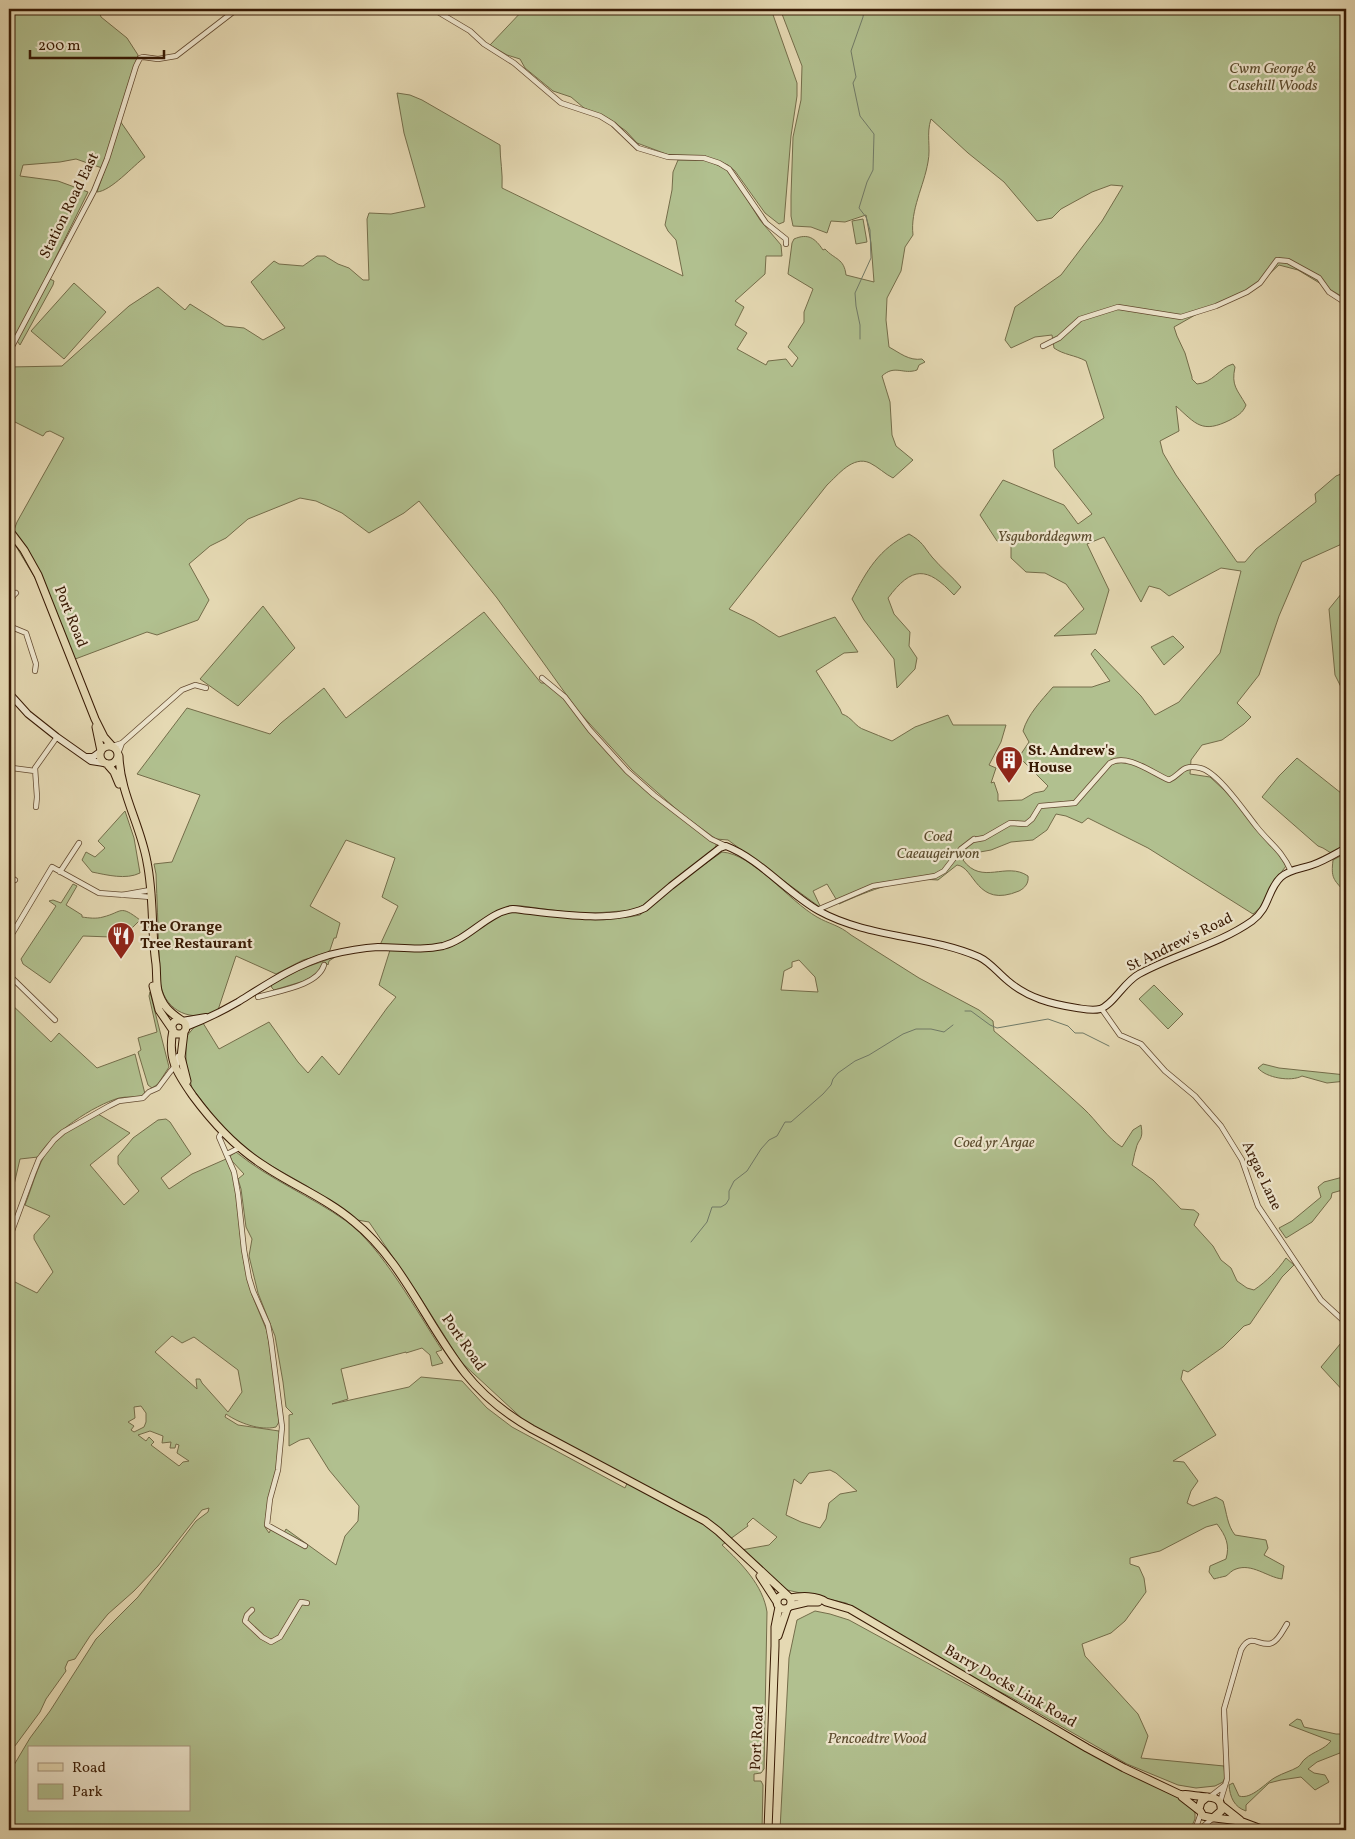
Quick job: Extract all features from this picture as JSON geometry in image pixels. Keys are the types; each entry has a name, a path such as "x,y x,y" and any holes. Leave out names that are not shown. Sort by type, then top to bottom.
{"main road":[{"name":"Port Road","path":"9,530 24,550 38,574 95,719 104,737 117,750 126,796 144,846 148,863 154,956 160,998 166,1008 183,1025 182,1067 192,1093"},
{"name":"Port Road","path":"95,719 101,758 114,772 126,796"},
{"path":"101,751 106,746 112,746"},
{"path":"106,763 116,762 118,755"},
{"name":"Port Road","path":"154,956 152,964 156,1000 162,1016 173,1029 171,1051 175,1066 186,1088 222,1132 239,1148 264,1166 338,1209 368,1234 394,1265 465,1373 497,1406 539,1433 699,1518 718,1531 789,1597"},
{"path":"174,1022 183,1025 179,1034 173,1029 174,1022"},
{"name":"Port Road","path":"751,1563 778,1604 775,1626 768,1830"},
{"path":"781,1596 789,1597 792,1602 788,1608 782,1609 778,1604 781,1596"},
{"name":"Barry Docks Link Road","path":"789,1597 823,1599 826,1602"},
{"name":"Barry Docks Link Road","path":"788,1608 807,1602 826,1602 850,1609 1087,1748 1181,1795 1200,1812"},
{"name":"Port Road","path":"775,1646 788,1608"},
{"name":"Barry Docks Link Road","path":"1181,1795 1184,1793 1209,1797"},
{"path":"1240,1821 1221,1803 1209,1797 1201,1802 1200,1812 1206,1818 1240,1821 1264,1830"},
{"path":"1214,1818 1221,1812 1221,1803"}],"street":[{"name":"Station Road East","path":"9,352 94,191 107,159 140,58 176,56 237,9"},
{"path":"433,9 470,31 484,44 514,63 561,103 600,116 613,124 638,148 668,158 704,158 729,169 766,223 786,239 786,244"},
{"path":"1043,346 1059,338 1080,319 1118,307 1181,317 1216,306 1247,292 1260,283 1277,260 1288,261 1319,278 1329,292 1346,303"},
{"path":"9,608 16,593"},
{"path":"9,626 26,633 36,664 36,671"},
{"path":"542,678 565,697 590,730 628,771 660,799 711,839 723,847 741,854 817,910 847,923 892,935 947,946 981,958 1014,985 1048,1003 1093,1010 1101,1008"},
{"path":"112,746 122,743 182,690 195,685 206,688"},
{"path":"9,694 28,714 57,737 95,763 106,763"},
{"path":"36,807 35,771 39,762 57,737"},
{"path":"118,755 122,743"},
{"path":"86,757 93,757 101,751"},
{"path":"817,910 873,886 935,876 944,871 961,849 974,838 984,838 1010,823 1026,824 1040,806 1075,803 1110,763 1114,761 1127,760 1169,780 1185,768 1199,768 1206,771 1214,776 1247,813 1255,825 1280,851 1291,871"},
{"path":"9,764 12,768 35,771"},
{"path":"60,872 79,843"},
{"path":"183,1025 208,1017 227,1008 298,967 341,952 372,948 412,949 443,946 466,936 496,914 506,910 513,909 578,916 628,914 640,911 723,847"},
{"name":"St Andrew's Road","path":"1101,1008 1110,1003 1118,992 1138,974 1208,944 1252,921 1265,908 1273,888 1280,878 1291,871 1311,866 1346,848"},
{"path":"9,939 52,867 99,893 122,895 150,894"},
{"path":"9,876 15,880"},
{"path":"258,997 307,982 322,972 324,965"},
{"path":"9,975 56,1020"},
{"path":"266,984 272,993"},
{"name":"Argae Lane","path":"1101,1008 1120,1035 1141,1044 1165,1071 1194,1096 1222,1126 1242,1160 1258,1206 1321,1300 1346,1322"},
{"path":"9,1239 39,1159 54,1140 64,1132 109,1106 119,1102 143,1098 149,1092 158,1088 178,1063 178,1054 181,1050"},
{"path":"222,1132 219,1137 228,1154 234,1172 249,1278 268,1325 282,1428 278,1470 270,1499 267,1525 305,1546"},
{"path":"228,1154 239,1148"},
{"path":"252,1610 247,1615 245,1621 270,1642 280,1637 301,1602 308,1604"},
{"path":"1221,1803 1226,1784 1227,1761 1224,1709 1241,1650 1244,1644 1252,1640 1270,1644 1274,1643 1287,1624"},
{"path":"1209,1797 1226,1784"},
{"path":"1197,1830 1200,1812"},
{"path":"1197,1830 1214,1818"}],"green space":[{"path":"9,9 98,9 101,17 127,38 138,55 118,118 145,157 115,183 103,191 97,192 105,169 76,159 23,165 20,176 58,181 88,192 46,277 54,281 53,285 20,345 13,335 9,347"},
{"path":"524,9 771,9 797,83 784,222 779,224 765,213 735,171 728,165 705,156 669,155 637,143 626,131 609,119 584,108 571,97 553,91 525,68 520,59 507,55 490,45"},
{"path":"783,9 1346,9 1346,260 1341,285 1346,288 1346,299 1298,270 1279,265 1255,287 1204,310 1174,327 1185,353 1192,379 1197,384 1203,383 1233,364 1235,367 1234,383 1246,405 1237,416 1213,426 1200,425 1194,422 1176,406 1179,431 1160,441 1163,453 1176,475 1237,562 1245,562 1256,549 1316,502 1315,494 1336,476 1346,472 1346,548 1344,543 1302,562 1279,616 1259,675 1237,703 1251,717 1222,740 1202,745 1191,760 1190,774 1210,777 1224,790 1248,816 1256,830 1273,845 1286,866 1276,879 1260,908 1253,914 1148,848 1088,818 1082,823 1056,814 1047,830 1033,840 1011,842 991,850 969,854 963,860 970,868 986,873 1011,871 1020,872 1028,876 1026,885 1019,891 1005,895 994,895 985,891 963,867 957,865 938,880 899,883 875,889 839,904 827,884 813,891 821,908 728,840 716,839 683,815 632,770 578,711 497,598 419,501 404,513 369,533 342,513 316,501 300,498 248,519 226,538 210,546 189,564 209,600 198,620 157,635 147,632 70,661 41,588 11,538 17,522 64,438 50,431 46,432 43,436 9,419 9,367 62,366 129,306 158,287 185,310 190,304 225,326 244,328 263,340 285,328 251,282 274,261 279,264 303,266 317,256 325,256 349,268 363,280 369,280 367,219 369,213 391,214 425,207 404,133 397,93 410,95 422,100 500,145 502,188 683,276 676,240 665,225 672,190 673,172 678,160 706,160 724,168 732,175 760,220 781,245 782,256 766,256 765,274 735,301 744,307 735,325 747,333 737,349 766,365 768,361 786,359 792,367 798,358 788,347 804,322 804,312 813,289 788,274 794,239 799,237 811,238 823,250 825,249 841,262 846,275 874,282 871,243 866,215 845,222 831,221 827,233 811,227 793,226 791,196 793,137 801,100 802,66 782,14","holes":["931,119 968,153 1004,182 1037,221 1052,218 1061,209 1092,192 1111,185 1123,186 1102,221 1061,275 1015,307 1005,340 1011,348 1035,337 1052,335 1054,348 1086,361 1104,418 1053,450 1055,467 1092,514 1078,524 1064,505 1003,480 980,515 997,541 1011,541 1011,558 1026,572 1045,573 1066,584 1084,609 1054,636 1096,634 1109,590 1087,544 1104,537 1141,602 1149,586 1160,589 1169,596 1221,568 1241,571 1220,653 1179,702 1155,715 1141,696 1095,649 1091,654 1110,681 1092,687 1053,687 1035,708 1025,725 1023,731 1029,742 1019,757 1048,786 1044,791 1034,793 1022,800 998,801 994,782 991,783 996,768 989,765 1001,742 1006,725 953,725 948,715 915,727 892,741 862,729 842,714 816,671 844,653 858,652 835,617 779,637 754,621 729,609 827,485 846,467 864,461 893,478 913,460 896,446 892,435 890,402 882,376 895,370 917,370 919,365 925,362 922,359 913,359 905,356 889,347 886,320 887,298 901,271 905,247 913,235 915,207 928,162"]},
{"path":"863,219 867,242 856,244 852,221"},
{"path":"74,283 106,312 64,359 31,331"},
{"path":"909,534 920,542 935,561 961,587 954,595 944,585 928,575 912,575 897,587 888,598 894,614 910,632 909,646 917,658 915,669 897,688 894,659 864,620 852,599 875,561 890,546"},
{"path":"1346,588 1346,697 1335,675 1329,609"},
{"path":"263,606 295,648 238,706 200,679"},
{"path":"484,612 541,683 546,683 562,696 626,771 716,843 716,848 648,903 634,910 582,914 522,906 508,906 453,941 431,946 380,945 398,906 382,897 395,858 346,840 310,906 340,923 329,953 303,960 276,974 236,956 218,1010 210,1014 193,1016 185,1014 171,1005 166,999 160,981 154,864 172,862 200,795 137,774 187,708 270,734 324,688 346,718"},
{"path":"1173,636 1184,647 1164,665 1151,647"},
{"path":"1297,758 1346,797 1346,845 1331,853 1318,846 1262,797"},
{"path":"125,811 134,838 140,873 123,877 92,872 82,860 86,852 95,857 105,848 98,841"},
{"name":"Coed yr Argae","path":"722,852 746,861 771,879 806,910 842,929 919,978 979,1010 993,1021 994,1031 1073,1099 1122,1147 1133,1130 1141,1125 1141,1137 1132,1165 1153,1180 1181,1209 1194,1210 1199,1214 1194,1225 1213,1246 1221,1260 1231,1268 1237,1281 1247,1288 1254,1290 1272,1275 1286,1258 1294,1265 1282,1277 1250,1324 1244,1326 1223,1347 1188,1372 1183,1370 1181,1379 1216,1435 1173,1461 1184,1462 1198,1481 1191,1491 1187,1503 1193,1506 1216,1497 1223,1501 1229,1523 1235,1535 1266,1540 1268,1548 1264,1555 1284,1566 1282,1579 1254,1569 1242,1568 1226,1576 1214,1579 1209,1572 1210,1566 1226,1559 1227,1545 1225,1537 1217,1524 1206,1527 1160,1551 1130,1558 1130,1564 1139,1567 1144,1578 1146,1592 1125,1621 1111,1633 1082,1644 1085,1656 1138,1714 1148,1736 1141,1758 1224,1766 1225,1777 1223,1782 1215,1786 1196,1788 1178,1785 1127,1764 970,1676 846,1603 787,1590 777,1585 741,1550 769,1545 777,1537 753,1518 747,1524 748,1526 722,1545 750,1575 761,1593 767,1612 764,1769 761,1773 754,1774 754,1781 761,1781 763,1785 762,1830 9,1830 9,1780 11,1770 30,1738 50,1711 96,1639 138,1597 196,1521 208,1512 209,1508 202,1510 158,1566 108,1614 90,1636 75,1659 68,1661 65,1668 66,1671 46,1699 40,1712 9,1754 9,1279 37,1293 53,1272 34,1239 34,1235 50,1216 25,1205 45,1154 64,1133 98,1114 130,1133 90,1165 124,1205 139,1191 118,1164 118,1156 133,1138 158,1120 166,1119 170,1122 191,1154 161,1178 169,1189 192,1174 226,1159 234,1176 244,1262 252,1295 267,1331 274,1372 279,1422 276,1427 263,1428 243,1423 226,1414 225,1417 238,1425 279,1431 280,1450 265,1527 269,1533 271,1529 284,1533 286,1529 336,1565 345,1536 358,1521 359,1506 329,1470 309,1438 289,1446 289,1415 293,1414 286,1407 275,1336 258,1293 249,1256 252,1239 246,1227 238,1179 244,1174 230,1156 236,1152 263,1171 333,1212 359,1232 386,1263 442,1350 436,1352 443,1363 432,1366 430,1355 422,1348 341,1369 348,1399 332,1404 409,1387 421,1377 462,1381 487,1408 512,1427 625,1488 629,1479 528,1424 461,1362 369,1222 357,1220 307,1186 261,1160 239,1144 215,1118 192,1088 186,1065 186,1037 196,1025 203,1023 219,1049 269,1022 308,1073 322,1056 339,1075 396,997 379,985 390,950 423,951 448,947 463,940 497,917 512,912 589,919 640,915 668,890","holes":["799,960 815,977 818,992 781,990 784,971 792,967 792,962","172,1336 182,1343 194,1337 238,1370 242,1392 228,1412 200,1379 196,1379 197,1389 155,1352","141,1406 146,1413 144,1427 134,1432 131,1430 134,1426 128,1422 135,1418 134,1407","150,1431 163,1436 162,1443 171,1442 170,1448 175,1448 176,1444 179,1445 177,1453 189,1461 183,1462 179,1466 151,1445 154,1442 149,1437 146,1441 138,1435","830,1470 857,1491 840,1494 829,1503 826,1519 820,1528 786,1515 794,1479 801,1484 809,1473"]},
{"path":"1346,853 1345,892 1334,878 1332,866 1333,860"},
{"path":"73,884 77,886 66,905 82,915 82,917 100,918 124,911 140,920 127,933 118,927 111,937 83,936 50,983 23,964 21,959 56,906 49,901 53,900 61,903"},
{"path":"335,957 329,961 328,965 325,962 323,963 319,973 304,981 274,990 272,988 271,985 283,977"},
{"path":"1154,985 1183,1014 1168,1029 1139,999"},
{"path":"150,992 169,1067 158,1084 152,1088 148,1085 138,1052 141,1050 138,1038 157,1032 149,996"},
{"path":"9,1002 51,1042 59,1033 97,1068 135,1054 145,1094 143,1097 119,1098 97,1107 62,1130 38,1157 20,1159 13,1189 9,1193"},
{"path":"1263,1064 1279,1068 1346,1075 1346,1081 1327,1083 1302,1076 1292,1079 1273,1077 1258,1068"},
{"path":"1343,1177 1346,1178 1346,1189 1332,1193 1331,1198 1312,1222 1286,1238 1279,1228 1292,1221 1321,1197 1318,1187 1324,1182"},
{"path":"1346,1337 1346,1394 1321,1367"},
{"name":"Pencoedtre Wood","path":"815,1611 849,1620 1134,1776 1176,1796 1184,1801 1195,1813 1195,1819 1190,1830 780,1830 789,1658 797,1620"},
{"path":"1297,1719 1301,1720 1304,1727 1336,1734 1346,1734 1345,1751 1317,1762 1308,1769 1314,1773 1325,1775 1329,1782 1315,1790 1301,1777 1269,1783 1246,1805 1246,1811 1238,1807 1230,1794 1229,1785 1233,1783 1239,1796 1244,1797 1254,1793 1272,1779 1298,1767 1308,1756 1331,1741 1289,1725"}],"waterway":[{"path":"860,339 860,325 855,293 871,258 870,230 866,217 859,208 873,170 874,134 860,116 853,83 856,77 851,51 864,9"},
{"path":"965,1011 971,1011 997,1028 1048,1019 1068,1026 1075,1033 1083,1033 1109,1046"},
{"path":"691,1242 707,1222 712,1207 721,1207 726,1204 734,1181 747,1171 761,1149 769,1140 777,1136 785,1122 791,1122 823,1094 838,1073 855,1061 869,1055 903,1034 916,1029 931,1029 944,1032 953,1025"}],"place":[{"name":"St. Andrew's House","path":"1009,784"},
{"name":"The Orange Tree Restaurant","path":"121,960"}],"park label":[{"name":"Cwm George & Casehill Woods","path":"1273,78"},
{"name":"Ysguborddegwm","path":"1045,537"},
{"name":"Coed Caeaugeirwon","path":"938,846"}]}
